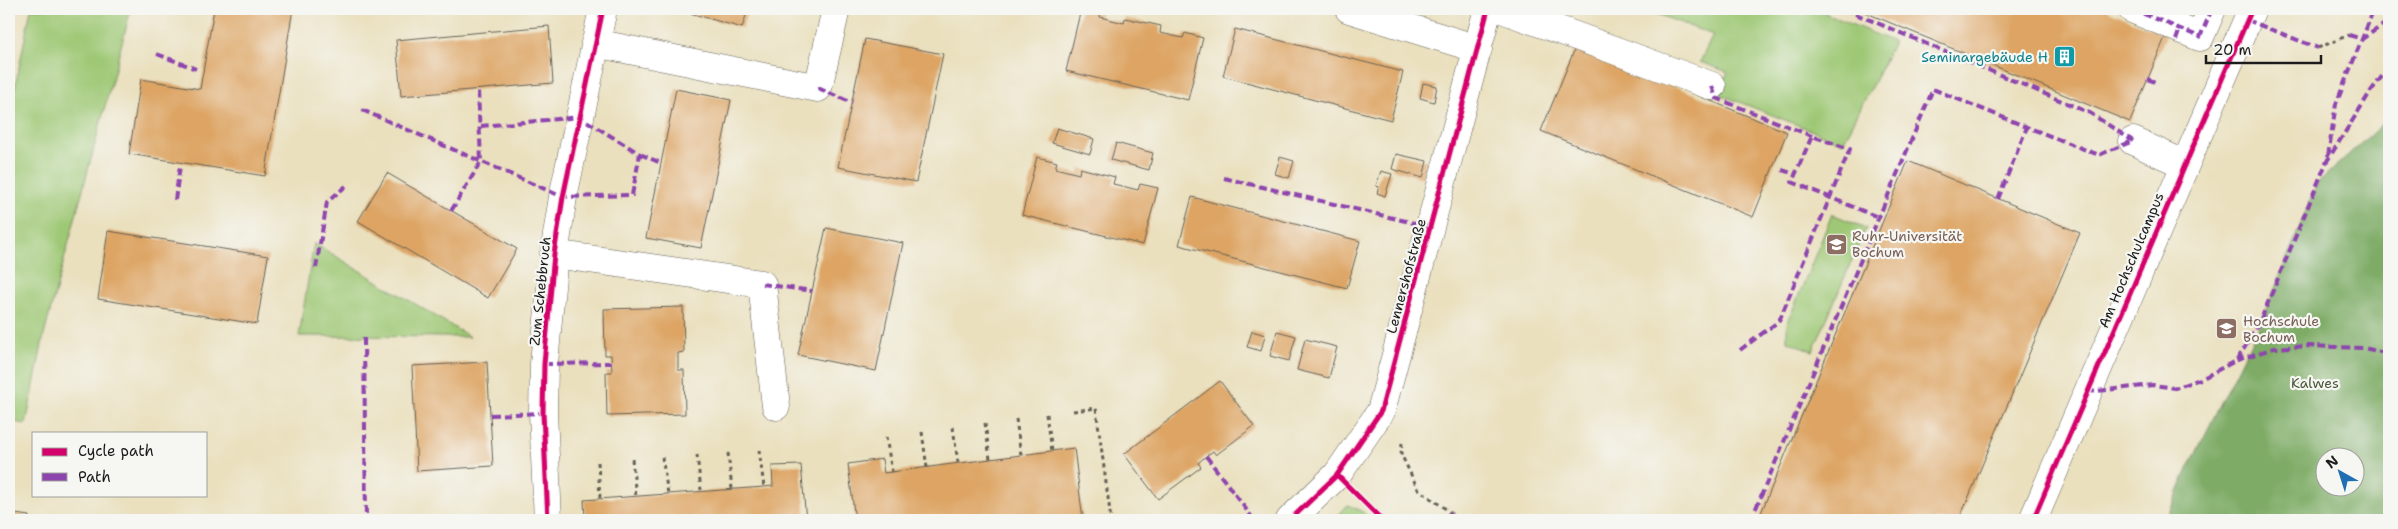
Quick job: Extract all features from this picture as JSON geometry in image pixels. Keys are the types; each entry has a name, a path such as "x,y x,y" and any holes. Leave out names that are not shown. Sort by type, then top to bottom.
{"street":[{"name":"Zum Schebbruch","path":"548,520 543,413 554,254 603,9"},
{"path":"595,43 818,88 836,9"},
{"path":"1349,9 1478,49"},
{"name":"Lennershofstraße","path":"1290,520 1337,475 1381,411 1488,9"},
{"path":"1502,9 1712,86"},
{"path":"2132,9 2178,34 2200,37 2212,9"},
{"name":"Am Hochschulcampus","path":"2033,520 2252,9"},
{"path":"2133,140 2184,164"},
{"path":"554,254 762,284 776,406"}],"path":[{"path":"2318,48 2349,35"},
{"path":"1073,411 1096,408 1111,520"},
{"path":"1381,411 1403,436 1401,454 1418,489 1450,512 1457,520"},
{"path":"1047,414 1052,451"},
{"path":"1016,419 1021,455"},
{"path":"984,424 990,460"},
{"path":"953,427 958,463"},
{"path":"922,432 927,468"},
{"path":"886,437 892,472"},
{"path":"759,450 764,487"},
{"path":"728,452 732,489"},
{"path":"697,455 701,490"},
{"path":"662,457 668,494"},
{"path":"632,459 636,497"},
{"path":"598,462 600,498"}],"green space":[{"path":"31,9 131,9 44,335 26,424 9,421 9,116"},
{"path":"1643,9 1820,9 1820,11 1894,42 1843,143 1719,94 1728,72 1700,62 1713,35"},
{"name":"Kalwes","path":"2389,118 2389,520 2166,520 2188,469 2263,318 2317,183"},
{"path":"1832,214 1866,228 1813,351 1787,341 1787,324"},
{"path":"314,243 470,337 299,336"},
{"path":"1348,505 1363,512 1372,520 1332,520"}],"building":[{"path":"214,9 293,9 265,176 129,154 141,79 200,89"},
{"path":"676,9 748,9 742,28"},
{"path":"1081,9 1101,11 1100,17 1124,23 1125,18 1161,26 1160,33 1183,38 1185,33 1203,38 1188,100 1066,71"},
{"name":"Seminargebäude H","path":"1857,9 2104,9 2166,35 2130,122"},
{"path":"549,26 553,83 401,96 396,40"},
{"path":"1235,29 1403,72 1391,120 1223,76"},
{"path":"865,39 943,54 916,182 838,167"},
{"path":"1576,46 1787,132 1753,217 1541,131"},
{"path":"1423,83 1437,86 1434,102 1420,98"},
{"path":"676,89 731,100 701,248 646,238"},
{"path":"1057,128 1094,139 1090,154 1052,143"},
{"path":"1116,143 1153,153 1149,170 1111,160"},
{"path":"1396,154 1427,161 1423,178 1392,169"},
{"path":"1037,157 1057,162 1055,168 1079,174 1080,168 1115,177 1113,184 1138,190 1140,184 1158,188 1143,245 1022,215"},
{"path":"1280,157 1294,161 1289,178 1275,174"},
{"path":"1908,161 2080,233 1959,520 1758,520"},
{"path":"1381,171 1392,174 1385,196 1377,193 1379,187 1376,186"},
{"path":"387,173 517,249 488,298 358,221"},
{"path":"1192,197 1360,241 1347,288 1179,245"},
{"path":"826,228 903,243 876,371 798,355"},
{"path":"108,231 268,256 257,324 98,299"},
{"path":"683,307 684,352 678,353 678,370 684,370 685,414 607,416 606,372 612,372 611,355 605,355 604,309"},
{"path":"1252,331 1265,335 1261,351 1247,347"},
{"path":"1277,331 1296,336 1289,361 1270,356"},
{"path":"1305,339 1337,347 1329,378 1297,370"},
{"path":"487,362 493,466 417,471 412,366"},
{"path":"1220,381 1254,426 1216,455 1213,451 1206,456 1198,463 1201,467 1158,499 1124,454"},
{"path":"1074,448 1083,520 855,520 848,464 882,459 884,473"},
{"path":"801,465 806,520 585,520 584,500 773,486 772,466"},
{"path":"9,513 29,516 28,520 9,520"}],"marked path":[{"path":"1844,9 2090,113 2133,141"},
{"path":"2132,9 2200,37 2212,9"},
{"path":"2328,156 2336,104 2374,9"},
{"path":"2247,20 2318,48"},
{"path":"2349,35 2362,39 2389,21"},
{"path":"2176,40 2180,29"},
{"path":"157,54 196,69"},
{"path":"2237,360 2259,324 2327,161 2371,91 2389,67"},
{"path":"2147,79 2158,83"},
{"path":"1712,86 1716,98 1812,136"},
{"path":"818,88 852,103"},
{"path":"1751,520 1933,89 2027,127"},
{"path":"451,211 481,162 478,90"},
{"path":"362,110 563,197 632,195 640,154 580,117 481,126"},
{"path":"1998,199 2027,127 2099,155 2133,141"},
{"path":"1740,350 1779,321 1850,149 1812,136 1792,182 1878,217"},
{"path":"640,154 661,163"},
{"path":"175,200 180,166"},
{"path":"1782,170 1795,174"},
{"path":"1224,178 1431,227"},
{"path":"316,268 327,202 346,186"},
{"path":"762,284 812,291"},
{"path":"364,338 366,520"},
{"path":"2087,392 2153,385 2175,388 2203,378 2237,360 2274,348 2309,346 2364,348 2389,354"},
{"path":"544,364 612,363"},
{"path":"490,415 543,413"},
{"path":"1206,456 1254,520"},
{"path":"1447,520 1450,512"}],"cycle path":[{"path":"548,520 543,413 544,364 554,254 563,197 603,9"},
{"path":"1290,520 1337,475 1381,411 1488,9"},
{"path":"2033,520 2252,9"},
{"path":"1337,475 1382,520"}],"place":[{"name":"Seminargebäude H","path":"2064,57"},
{"name":"Ruhr-Universität Bochum","path":"1836,244"},
{"name":"Hochschule Bochum","path":"2227,329"}]}
